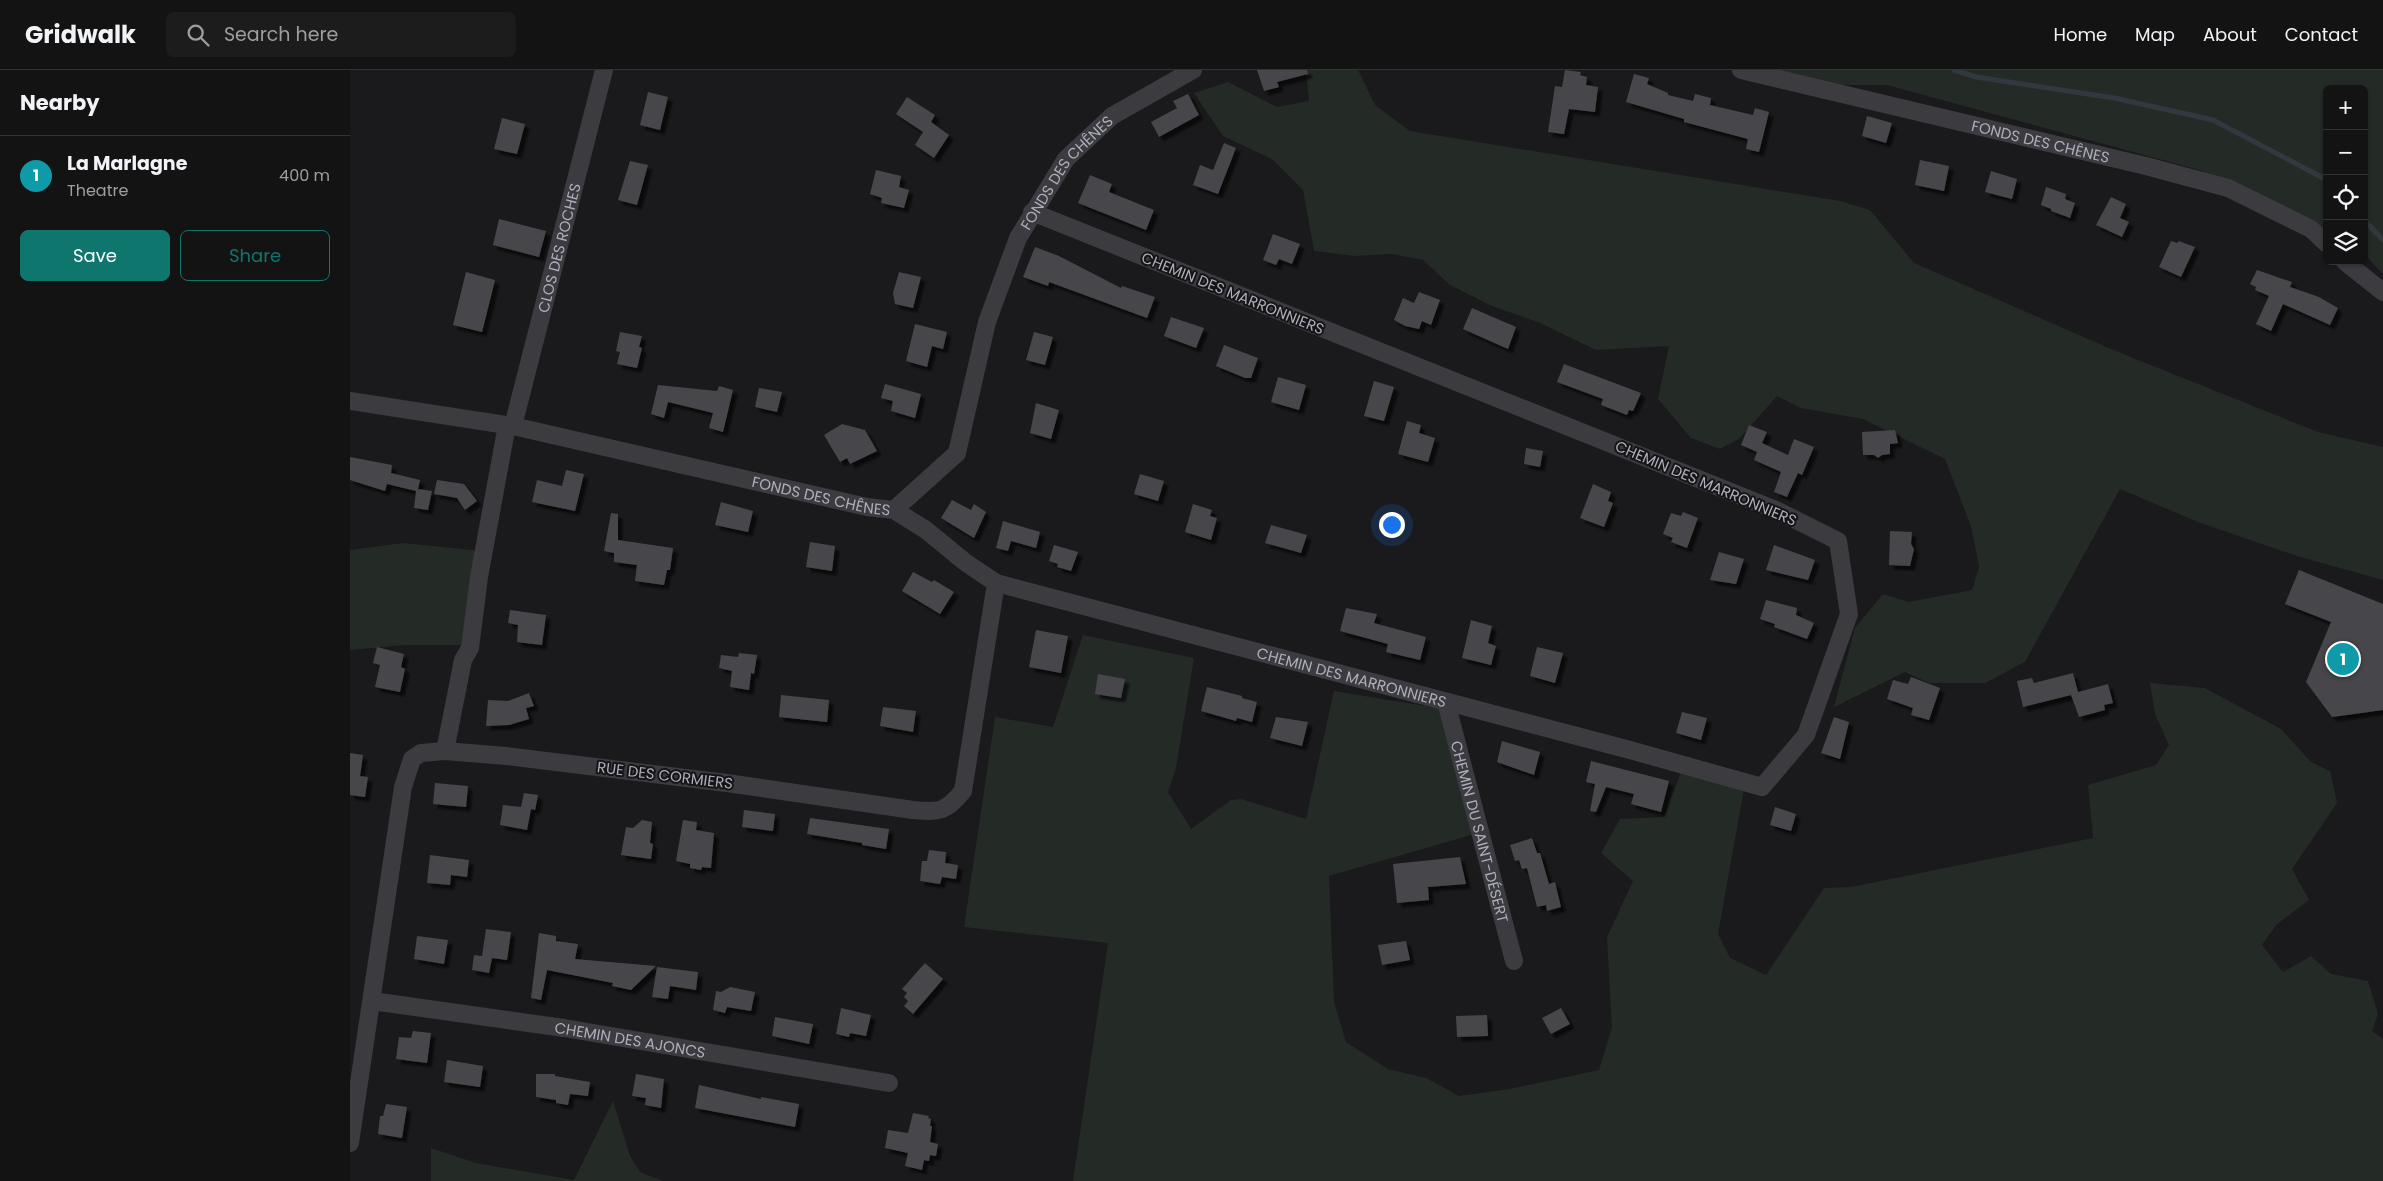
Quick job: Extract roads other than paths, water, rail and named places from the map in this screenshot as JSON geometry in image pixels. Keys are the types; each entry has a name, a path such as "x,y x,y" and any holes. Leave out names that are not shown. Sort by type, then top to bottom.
{"street":[{"name":"CLOS DES ROCHES","path":"445,751 463,660 470,648 491,511 510,425 604,70"},
{"name":"FONDS DES CHÊNES","path":"350,401 510,425 867,507 894,510 957,453 987,322 1018,238 1032,212 1066,160 1112,116 1193,70"},
{"name":"FONDS DES CHÊNES","path":"1741,70 2136,164 2228,188 2311,229 2323,240"},
{"name":"CHEMIN DES MARRONNIERS","path":"996,583 1630,750 1762,787 1806,735 1849,614 1838,541 1776,510 1032,212"},
{"path":"2349,265 2383,292"},
{"path":"894,510 996,583"},
{"name":"RUE DES CORMIERS","path":"350,1143 407,770 412,759 422,753 445,751 506,756 726,782 912,810 939,812 954,802 963,791 996,583"},
{"name":"CHEMIN DU SAINT-DÉSERT","path":"1446,702 1514,961"},
{"name":"CHEMIN DES AJONCS","path":"372,1001 564,1028 889,1082"}],"waterway":[{"path":"1954,70 1976,77 2114,98 2213,120 2323,178"},
{"path":"2368,224 2383,240"}],"place":[{"name":"La Marlagne","path":"2343,659"}]}
